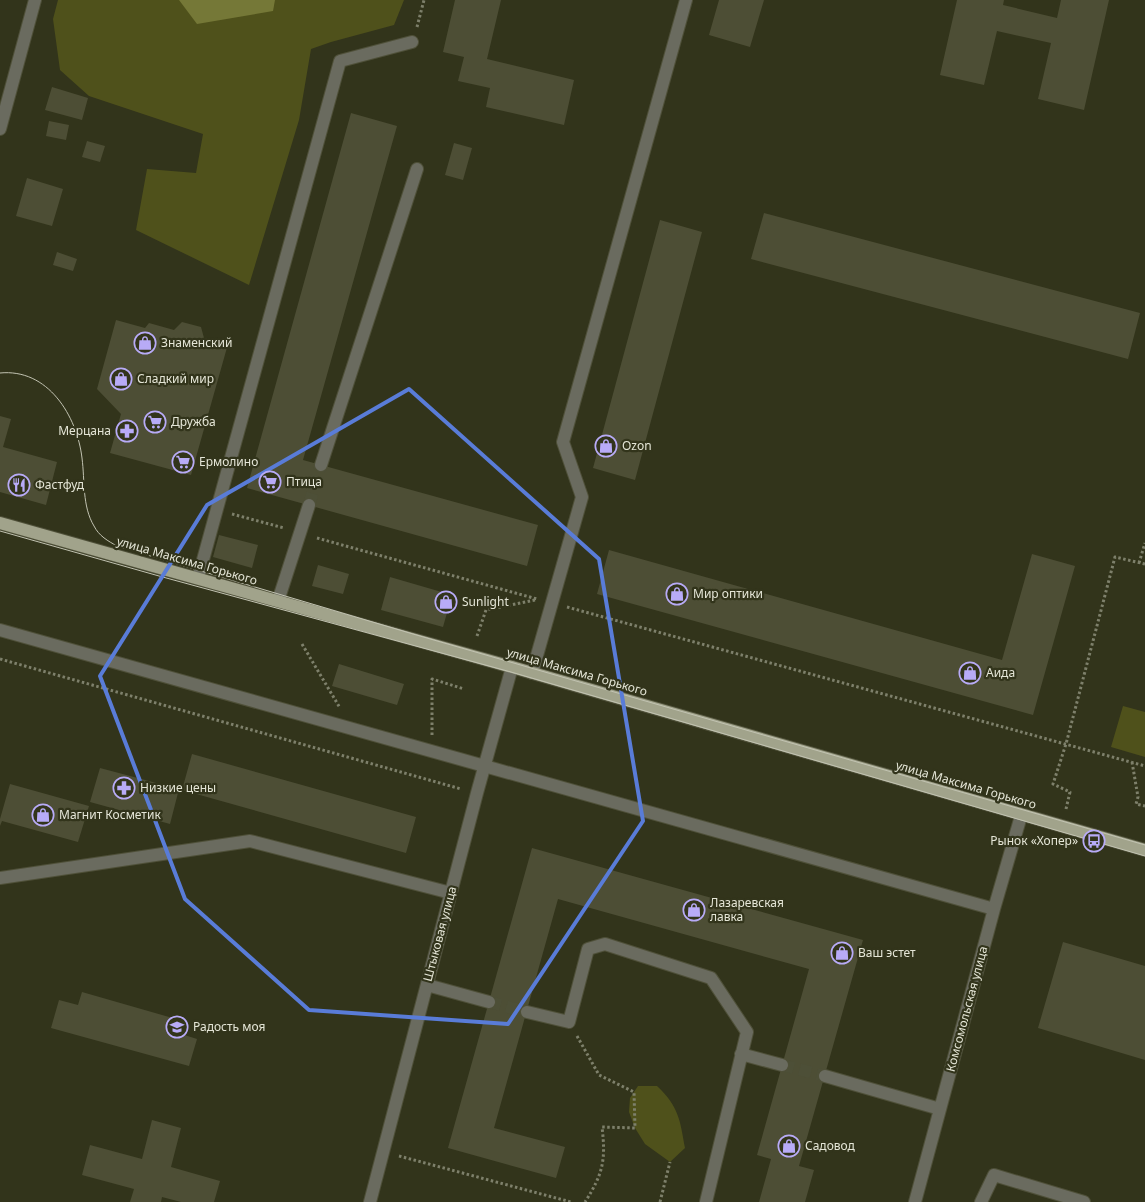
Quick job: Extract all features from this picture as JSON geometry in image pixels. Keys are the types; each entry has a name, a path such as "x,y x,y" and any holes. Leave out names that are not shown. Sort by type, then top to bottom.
{"main road":[{"name":"улица Максима Горького","path":"0,523 532,673 1021,816 1145,850"}],"street":[{"path":"0,129 35,0"},
{"path":"532,673 582,497 562,442 686,0"},
{"path":"198,578 340,61 412,42"},
{"path":"321,465 417,169"},
{"path":"278,601 309,505"},
{"path":"0,630 994,909"},
{"name":"Штыковая улица","path":"370,1202 477,793 512,668"},
{"name":"Комсомольская улица","path":"915,1202 1021,816"},
{"path":"0,878 250,841 451,893"},
{"path":"527,1012 569,1022 588,949 605,944 711,978 747,1032 706,1202"},
{"path":"427,985 489,1002"},
{"path":"741,1054 782,1064"},
{"path":"825,1076 940,1109"},
{"path":"981,1202 994,1175 1084,1202"}],"path":[{"path":"412,42 424,0"},
{"path":"216,509 1145,766"},
{"path":"1139,563 1145,543"},
{"path":"1062,827 1070,792 1053,784 1066,744 1115,557 1145,564"},
{"path":"477,636 486,610 538,599"},
{"path":"302,644 353,729"},
{"path":"0,658 477,793"},
{"path":"432,751 432,679 464,689"},
{"path":"1132,762 1138,797 1136,804 1145,806"},
{"path":"569,1022 599,1076 634,1092 635,1128 602,1127 604,1146 603,1166 596,1184 585,1202"},
{"path":"384,1152 571,1202"},
{"path":"660,1202 670,1162"}],"highlighted area":[{"path":"409,389 599,559 643,821 508,1024 309,1010 185,899 100,676 207,505"}],"shaded area":[{"path":"58,0 404,0 394,25 311,49 299,120 249,285 136,230 147,169 196,173 203,134 89,96 60,70 53,19"},
{"path":"179,0 275,0 273,11 197,24"},
{"path":"1123,706 1145,712 1145,757 1111,747"},
{"path":"638,1086 657,1086 670,1101 677,1114 685,1148 670,1162 645,1144 635,1128 629,1112 630,1098"}],"building":[{"path":"455,0 501,0 487,59 574,80 564,125 486,107 490,88 458,81 464,57 443,52"},
{"path":"719,0 764,0 750,47 709,35"},
{"path":"957,0 1004,0 1003,5 1057,18 1061,0 1109,0 1084,110 1038,99 1051,43 997,31 984,85 940,75"},
{"path":"52,87 88,98 82,120 45,110"},
{"path":"351,113 397,126 303,460 538,525 527,566 247,488"},
{"path":"49,121 69,125 66,140 46,136"},
{"path":"87,141 105,146 100,162 82,157"},
{"path":"454,143 472,148 463,180 445,175"},
{"path":"27,178 63,189 52,226 16,216"},
{"path":"764,213 1140,313 1128,359 751,259"},
{"path":"660,220 702,232 635,480 593,468"},
{"path":"57,252 77,259 73,271 53,265"},
{"path":"116,320 145,328 149,323 174,330 182,322 201,327 204,338 228,344 191,475 110,453 121,414 97,389"},
{"path":"0,416 11,419 3,447 57,462 46,505 0,492"},
{"path":"219,535 258,545 252,568 213,557"},
{"path":"609,550 1002,660 1032,554 1075,566 1033,715 597,594"},
{"path":"318,565 349,574 343,594 312,586"},
{"path":"390,577 452,595 443,627 381,610"},
{"path":"339,664 404,684 397,705 332,686"},
{"path":"192,754 416,817 406,853 182,790"},
{"path":"100,768 179,789 170,824 90,802"},
{"path":"10,784 89,806 78,842 2,821 0,826 0,819"},
{"path":"532,848 863,940 799,1166 814,1170 805,1202 759,1202 771,1159 757,1155 809,969 558,899 494,1128 565,1147 556,1178 448,1148"},
{"path":"1063,942 1145,966 1145,1060 1038,1028"},
{"path":"82,992 176,1019 172,1031 197,1039 189,1066 51,1028 59,1000 78,1005"},
{"path":"152,1120 181,1128 171,1167 220,1181 214,1202 181,1202 162,1197 161,1202 130,1202 134,1189 82,1175 90,1145 142,1159"}],"tunnel":[{"path":"309,505 321,465"},
{"path":"489,1002 527,1012"},
{"path":"782,1065 825,1076"}],"tram line":[{"path":"0,373 17,373 32,378 46,387 67,411 79,442 87,510 96,530 117,546 413,634 1145,845"},
{"path":"0,531 511,672 1145,856"}],"place":[{"name":"Знаменский","path":"145,343"},
{"name":"Сладкий мир","path":"121,379"},
{"name":"Дружба","path":"155,422"},
{"name":"Мерцана","path":"127,431"},
{"name":"Ozon","path":"606,446"},
{"name":"Ермолино","path":"183,462"},
{"name":"Птица","path":"270,482"},
{"name":"Фастфуд","path":"19,485"},
{"name":"Мир оптики","path":"677,594"},
{"name":"Sunlight","path":"446,602"},
{"name":"Аида","path":"970,673"},
{"name":"Низкие цены","path":"124,788"},
{"name":"Магнит Косметик","path":"43,815"},
{"name":"Рынок «Хопер»","path":"1094,841"},
{"name":"Лазаревская лавка","path":"694,910"},
{"name":"Ваш эстет","path":"842,953"},
{"name":"Радость моя","path":"177,1027"},
{"name":"Садовод","path":"789,1146"}]}
